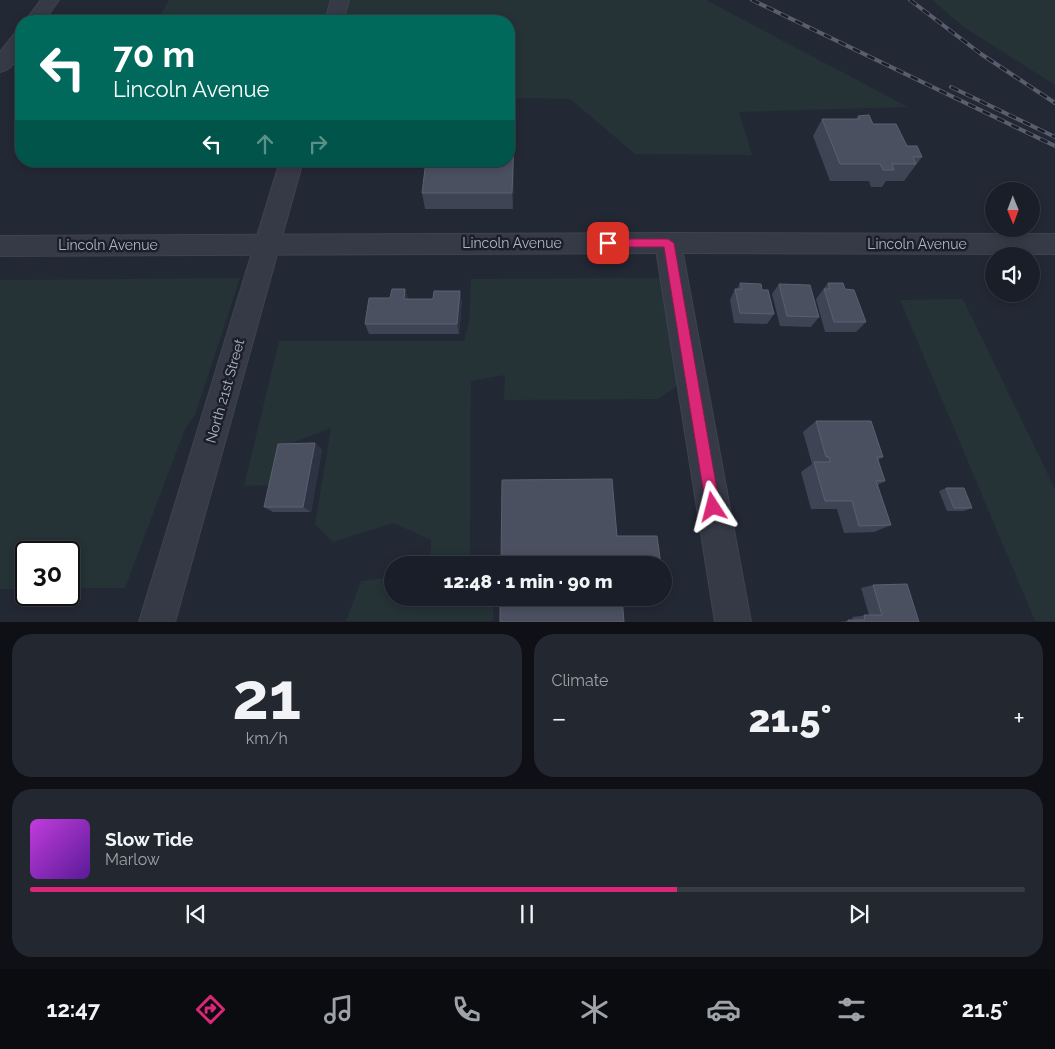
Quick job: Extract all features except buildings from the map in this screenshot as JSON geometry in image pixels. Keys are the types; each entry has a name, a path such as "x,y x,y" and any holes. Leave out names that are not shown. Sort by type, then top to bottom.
{"street":[{"path":"39,15 50,0"},
{"path":"336,15 340,0"},
{"path":"0,66 15,46"},
{"name":"North 21st Street","path":"158,622 290,167"},
{"path":"668,243 733,622"},
{"name":"Lincoln Avenue","path":"0,246 668,243 1055,244"}],"shaded area":[{"path":"169,0 706,0 908,107 739,112 752,155 635,154 570,99 515,98 515,15 160,15"},
{"path":"932,0 1055,0 1055,85 965,28"},
{"path":"240,278 195,415 185,429 125,588 80,588 80,541 15,541 15,589 0,589 0,280"},
{"path":"661,278 677,386 658,399 504,400 505,375 471,381 470,556 430,556 431,540 393,523 333,542 315,524 331,428 279,448 271,485 244,486 279,341 464,341 469,322 471,279"},
{"path":"963,299 1055,489 1055,621 1035,621 900,300"},
{"path":"384,578 384,606 493,606 493,621 346,621 361,581"}],"railway":[{"path":"752,0 1055,146"},
{"path":"910,0 981,54 1055,103"},
{"path":"951,87 1055,137"}],"route":[{"path":"608,243 668,243 713,507"}]}
